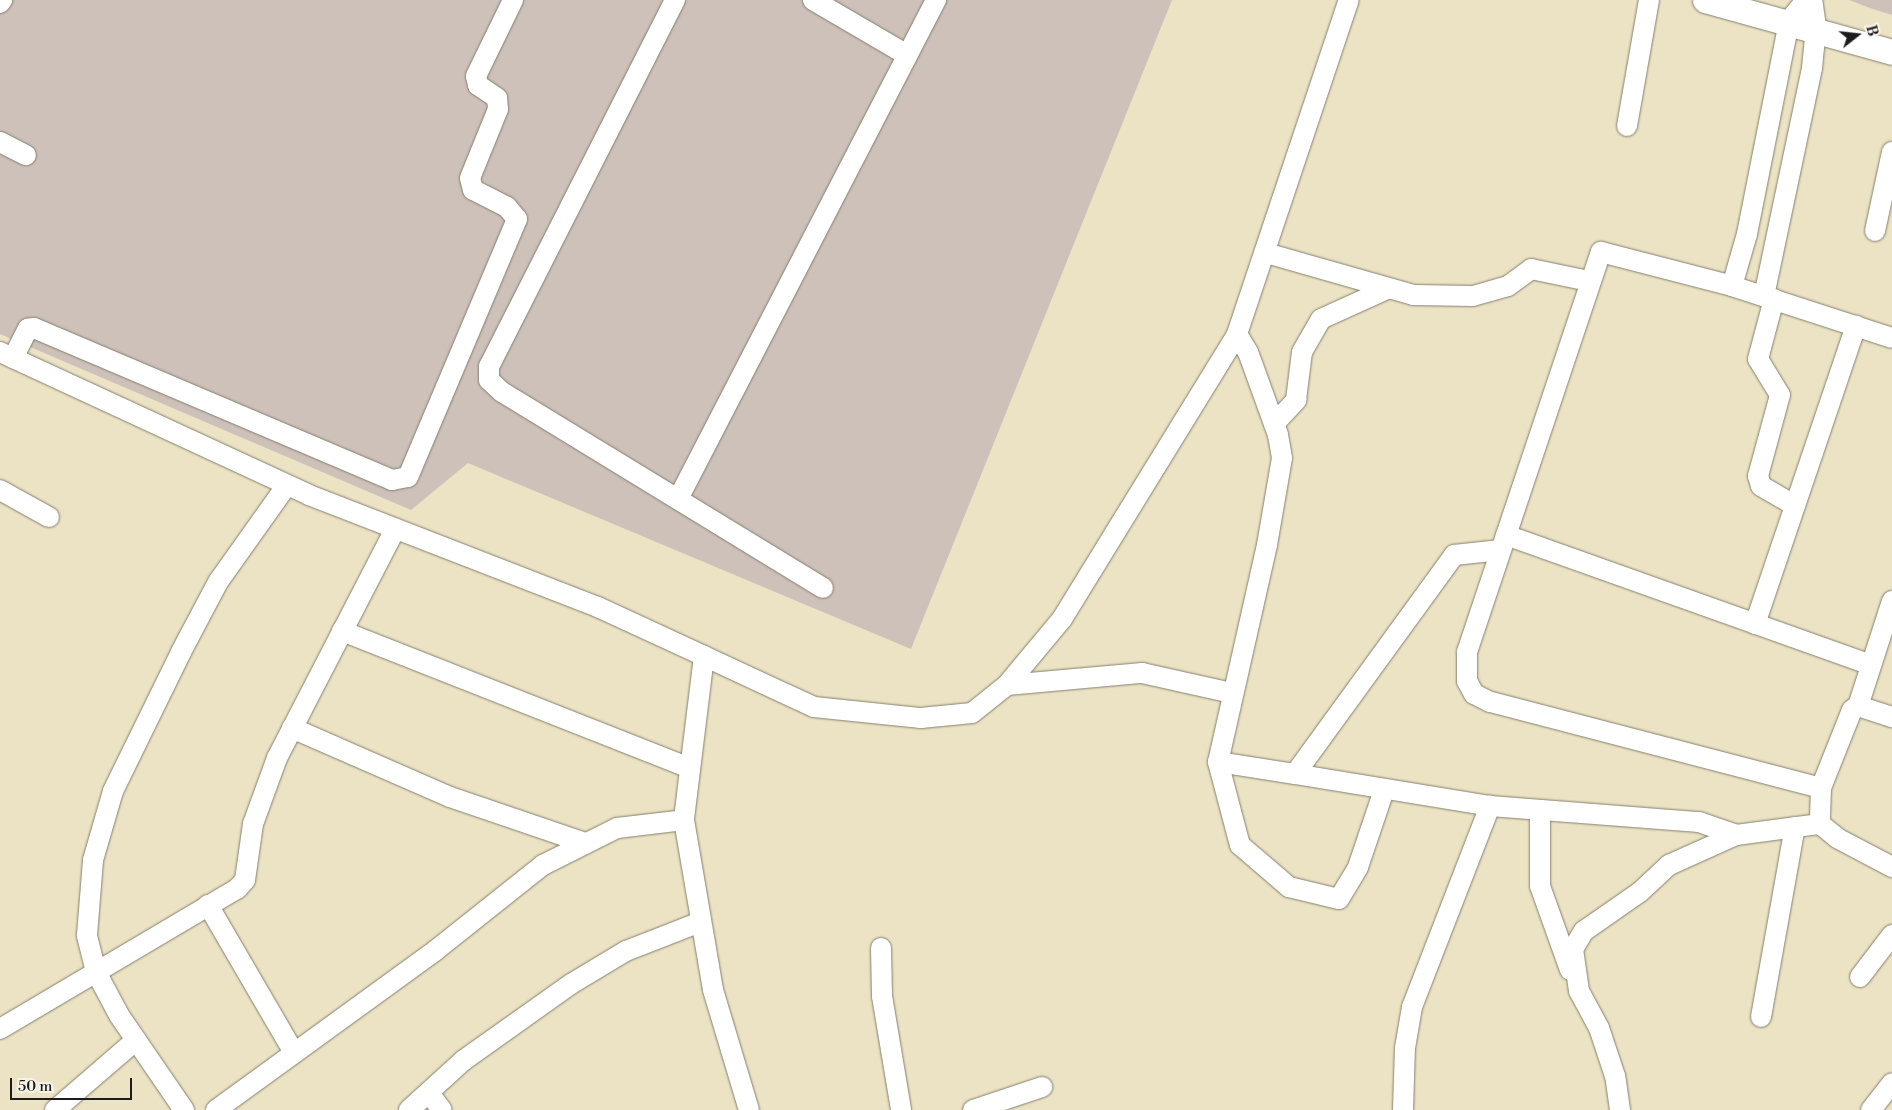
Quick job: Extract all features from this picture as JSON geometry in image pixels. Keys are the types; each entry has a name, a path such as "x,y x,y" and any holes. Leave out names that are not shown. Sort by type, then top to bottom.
{"main road":[{"path":"1705,0 1816,27 1892,52"}],"street":[{"path":"514,0 476,76 478,85 497,98 498,109 470,178 473,190 507,207 516,219 408,477 392,480 34,328 28,329 6,355 287,485 395,529 598,607 814,707 921,718 972,713 1007,685 1062,619 1237,334 1266,253 1349,0"},
{"path":"675,0 489,366 489,380 502,392 823,588"},
{"path":"813,0 908,55"},
{"path":"678,499 936,0"},
{"path":"1627,126 1649,0"},
{"path":"1732,286 1752,215 1778,91 1789,21 1806,0"},
{"path":"1795,506 1759,481 1780,395 1758,359 1806,97 1816,27 1812,0"},
{"path":"1778,91 1806,97"},
{"path":"0,142 26,155"},
{"path":"1875,231 1892,152"},
{"path":"1752,215 1782,222"},
{"path":"1821,788 1474,694 1467,682 1467,652 1589,281 1601,252 1732,286 1892,338"},
{"path":"1266,253 1413,295 1473,296 1508,286 1531,269 1589,281"},
{"path":"1274,424 1296,400 1302,352 1321,319 1387,289"},
{"path":"1755,624 1856,326"},
{"path":"1237,334 1248,352 1274,424 1281,471 1218,762 1245,852 1289,887 1339,899 1358,867 1384,790"},
{"path":"184,1110 136,1040 96,972 87,935 87,893 113,790 218,582 287,485"},
{"path":"0,490 49,517"},
{"path":"0,1030 208,905 245,880 253,824 292,728 395,529"},
{"path":"1295,774 1454,555 1503,542 1755,624 1871,665"},
{"path":"1820,824 1821,788 1852,710 1858,706 1871,665 1886,638 1892,601"},
{"path":"342,631 689,768"},
{"path":"704,656 706,666 689,768 684,820 698,923 748,1110"},
{"path":"1007,685 1135,673 1232,693"},
{"path":"1858,706 1892,717"},
{"path":"292,728 450,797 582,842"},
{"path":"1218,762 1490,806 1700,822 1736,835"},
{"path":"1403,1110 1404,1048 1412,1007 1490,806"},
{"path":"1540,810 1540,886 1579,991 1610,1060 1620,1110"},
{"path":"216,1110 294,1054 543,864 582,842 645,821 684,820"},
{"path":"1579,991 1573,948 1584,931 1640,892 1669,865 1736,835 1820,824 1837,838 1892,867"},
{"path":"1761,1017 1795,827"},
{"path":"208,905 294,1054"},
{"path":"409,1110 464,1060 571,984 626,951 698,923"},
{"path":"1860,977 1892,935"},
{"path":"880,948 882,996 901,1110"},
{"path":"55,1110 136,1040"},
{"path":"1871,1110 1892,1083"},
{"path":"984,1109 1042,1087"},
{"path":"429,1093 442,1110"}],"shaded area":[{"path":"0,0 1172,0 911,649 468,463 411,510 0,334"},
{"path":"1849,0 1892,0 1892,15 1870,8"}]}
